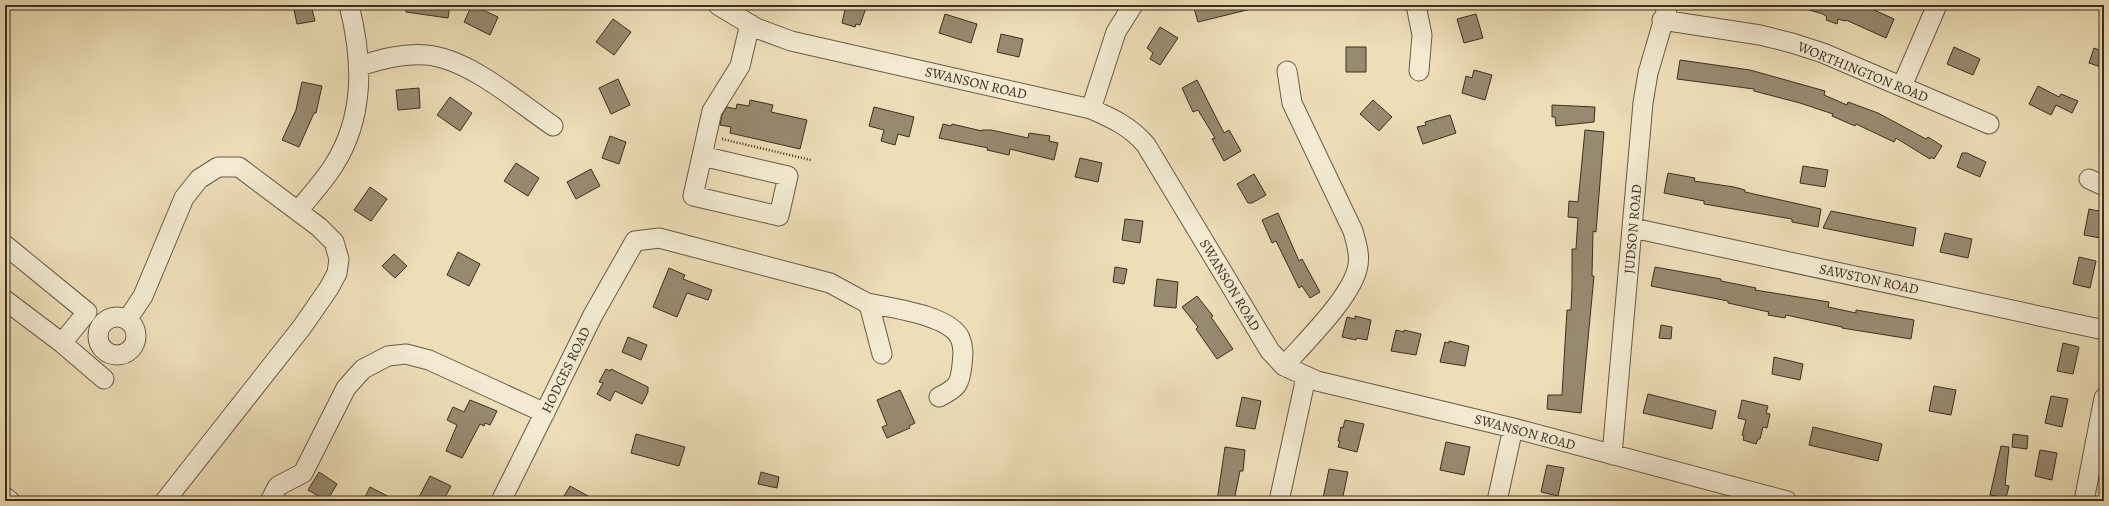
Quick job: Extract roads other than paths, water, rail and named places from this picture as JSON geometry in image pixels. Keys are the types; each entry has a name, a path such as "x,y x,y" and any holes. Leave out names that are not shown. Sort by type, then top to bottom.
{"street":[{"path":"298,211 334,165 350,135 356,112 360,88 360,66 350,5"},
{"name":"SWANSON ROAD","path":"718,5 750,24 774,35 813,46 1091,109 1122,124 1139,137 1146,145 1270,351 1284,366 1306,376 1330,384 1513,428 1612,455 1738,495 1787,501"},
{"path":"1091,109 1116,32 1134,5"},
{"path":"1416,5 1422,35 1419,71"},
{"path":"1902,86 1937,5"},
{"name":"WORTHINGTON ROAD","path":"1665,13 1792,43 1823,53 1989,124"},
{"name":"JUDSON ROAD","path":"1612,455 1643,103 1648,73 1665,13"},
{"path":"702,156 788,176 780,216 693,196 712,111 740,66 750,24"},
{"path":"360,66 388,57 409,55 426,55 445,58 482,76 553,126"},
{"path":"1284,366 1344,296 1356,275 1358,253 1353,232 1292,103 1287,71"},
{"path":"127,320 143,296 184,198 199,179 218,167 239,167 319,227 334,242 339,259 337,273 329,288 302,327 165,501"},
{"name":"SAWSTON ROAD","path":"1633,228 2104,330"},
{"name":"HODGES ROAD","path":"502,501 593,315 635,241 659,238 773,267 830,283 868,303"},
{"path":"6,247 103,324"},
{"path":"5,300 62,343 104,379"},
{"path":"868,303 882,354"},
{"path":"868,303 934,319 949,325 960,337 964,351 960,382 954,389 939,396"},
{"path":"62,343 87,312"},
{"path":"114,318 127,320 135,330 136,336 132,348 121,355 110,354 101,346 98,335 103,324 114,318"},
{"path":"270,501 278,486 303,473 346,388 363,369 388,356 406,354 429,360 544,413"},
{"path":"1279,501 1306,376"},
{"path":"2084,501 2104,398"},
{"path":"1497,501 1513,428"},
{"path":"5,497 10,501"}]}
